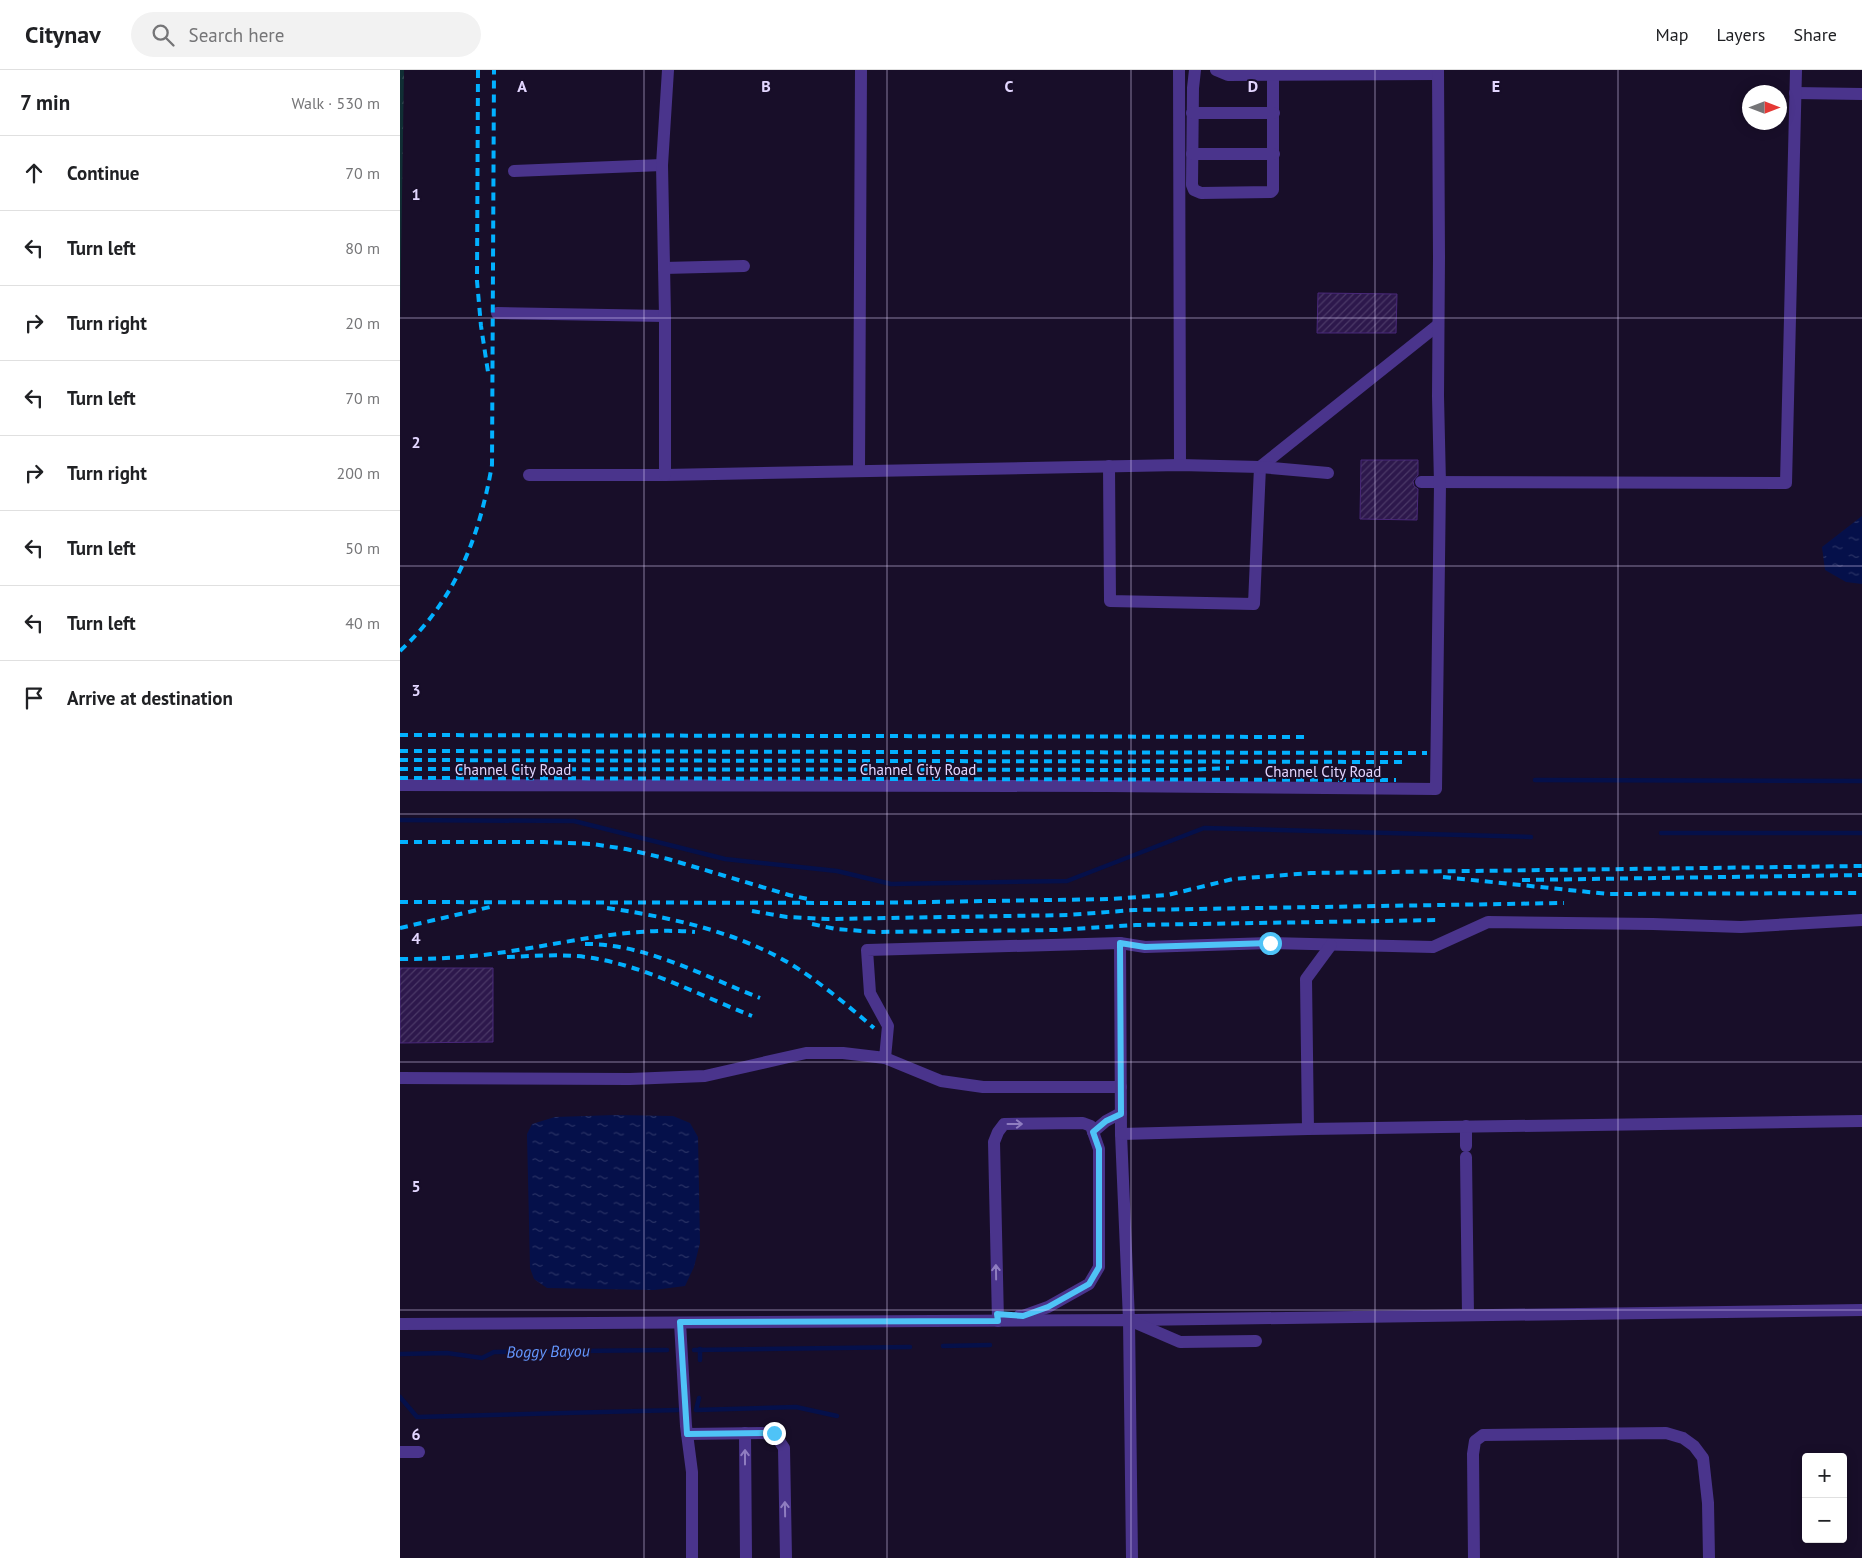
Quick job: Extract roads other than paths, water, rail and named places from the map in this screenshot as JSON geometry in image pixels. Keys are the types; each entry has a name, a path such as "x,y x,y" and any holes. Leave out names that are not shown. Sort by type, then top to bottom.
{"lane":[{"path":"665,475 665,316 662,165 668,70"},
{"path":"859,471 861,70"},
{"path":"1180,70 1180,465"},
{"path":"1195,70 1192,113 1192,185 1194,190 1200,193 1271,192 1274,187 1273,75"},
{"path":"1216,70 1228,75 1438,72 1438,396 1440,484"},
{"path":"1421,482 1440,484 1786,483 1796,70"},
{"path":"1795,93 1862,94"},
{"path":"1192,113 1274,113"},
{"path":"1192,154 1274,154"},
{"path":"514,171 662,165"},
{"path":"664,268 744,266"},
{"path":"497,313 665,316"},
{"path":"1108,466 1110,600 1254,604 1260,467 1438,325"},
{"path":"528,475 665,475 1180,465 1260,467 1328,474"},
{"name":"Channel City Road","path":"400,785 1436,788 1437,596 1440,484"},
{"path":"885,1058 888,1026 870,993 867,950 1120,943 1145,947 1270,943 1433,947 1488,922 1741,927 1862,920"},
{"path":"1120,943 1121,1134 1128,1320 1132,1558"},
{"path":"1308,1129 1306,979 1331,945"},
{"path":"400,1078 630,1079 705,1076 806,1053 843,1053 885,1058 941,1081 975,1086 1122,1086"},
{"path":"1093,1132 1106,1121 1121,1114"},
{"path":"1121,1134 1466,1126 1862,1121"},
{"path":"1083,1123 1091,1126 1099,1149 1099,1267 1089,1284 1048,1307 1023,1316 998,1318 994,1142 998,1132 1004,1124 1083,1123"},
{"path":"1466,1126 1468,1315"},
{"path":"400,1324 998,1318 1128,1320 1862,1310"},
{"path":"1128,1320 1180,1342 1256,1341"},
{"path":"680,1322 687,1434 692,1472 692,1558"},
{"path":"745,1433 746,1558"},
{"path":"687,1434 774,1433 784,1448 786,1558"},
{"path":"1474,1558 1473,1454 1475,1441 1483,1435 1666,1433 1683,1438 1694,1446 1703,1458 1708,1503 1708,1558"},
{"path":"400,1452 419,1452"}],"water":[{"path":"1862,516 1862,584 1846,582 1825,570 1822,547"},
{"path":"673,1116 690,1123 698,1137 700,1243 694,1267 685,1286 654,1290 547,1288 534,1279 530,1268 527,1134 532,1124 555,1117"}],"waterway":[{"path":"1535,780 1862,781"},
{"path":"400,820 574,821 725,859 837,871 891,884 1067,881 1204,828 1531,837"},
{"path":"1661,833 1862,833"},
{"name":"Boggy Bayou","path":"943,1346 990,1345"},
{"name":"Boggy Bayou","path":"694,1350 910,1347"},
{"path":"700,1349 700,1360"},
{"name":"Boggy Bayou","path":"400,1354 447,1353 482,1358 494,1352 667,1350"},
{"path":"400,1397 417,1417 678,1410"},
{"path":"699,1398 696,1410 796,1407 837,1416"}],"railway":[{"path":"478,70 477,281 488,372"},
{"path":"400,651 436,610 462,566 480,518 492,465 494,70"},
{"path":"400,735 1304,737"},
{"path":"400,751 1427,753"},
{"path":"400,760 1403,762"},
{"path":"400,769 1184,770 1229,768"},
{"path":"400,778 1396,780"},
{"path":"400,842 592,844 626,849 668,859 808,899"},
{"path":"400,902 865,903 1112,899 1168,895 1233,879 1311,873 1862,866"},
{"path":"1522,880 1862,875"},
{"path":"1443,877 1608,894 1862,893"},
{"path":"752,911 787,917 828,919 1068,915 1134,910 1564,903"},
{"path":"400,928 490,907"},
{"path":"607,908 677,921 746,942 789,963 812,978 874,1028"},
{"path":"812,924 836,929 875,932 1057,930 1136,925 1440,920"},
{"path":"400,959 480,955 618,934 670,931 695,932"},
{"path":"585,944 607,945 652,955 760,998"},
{"path":"507,957 576,956 617,963 656,976 752,1016"}]}
